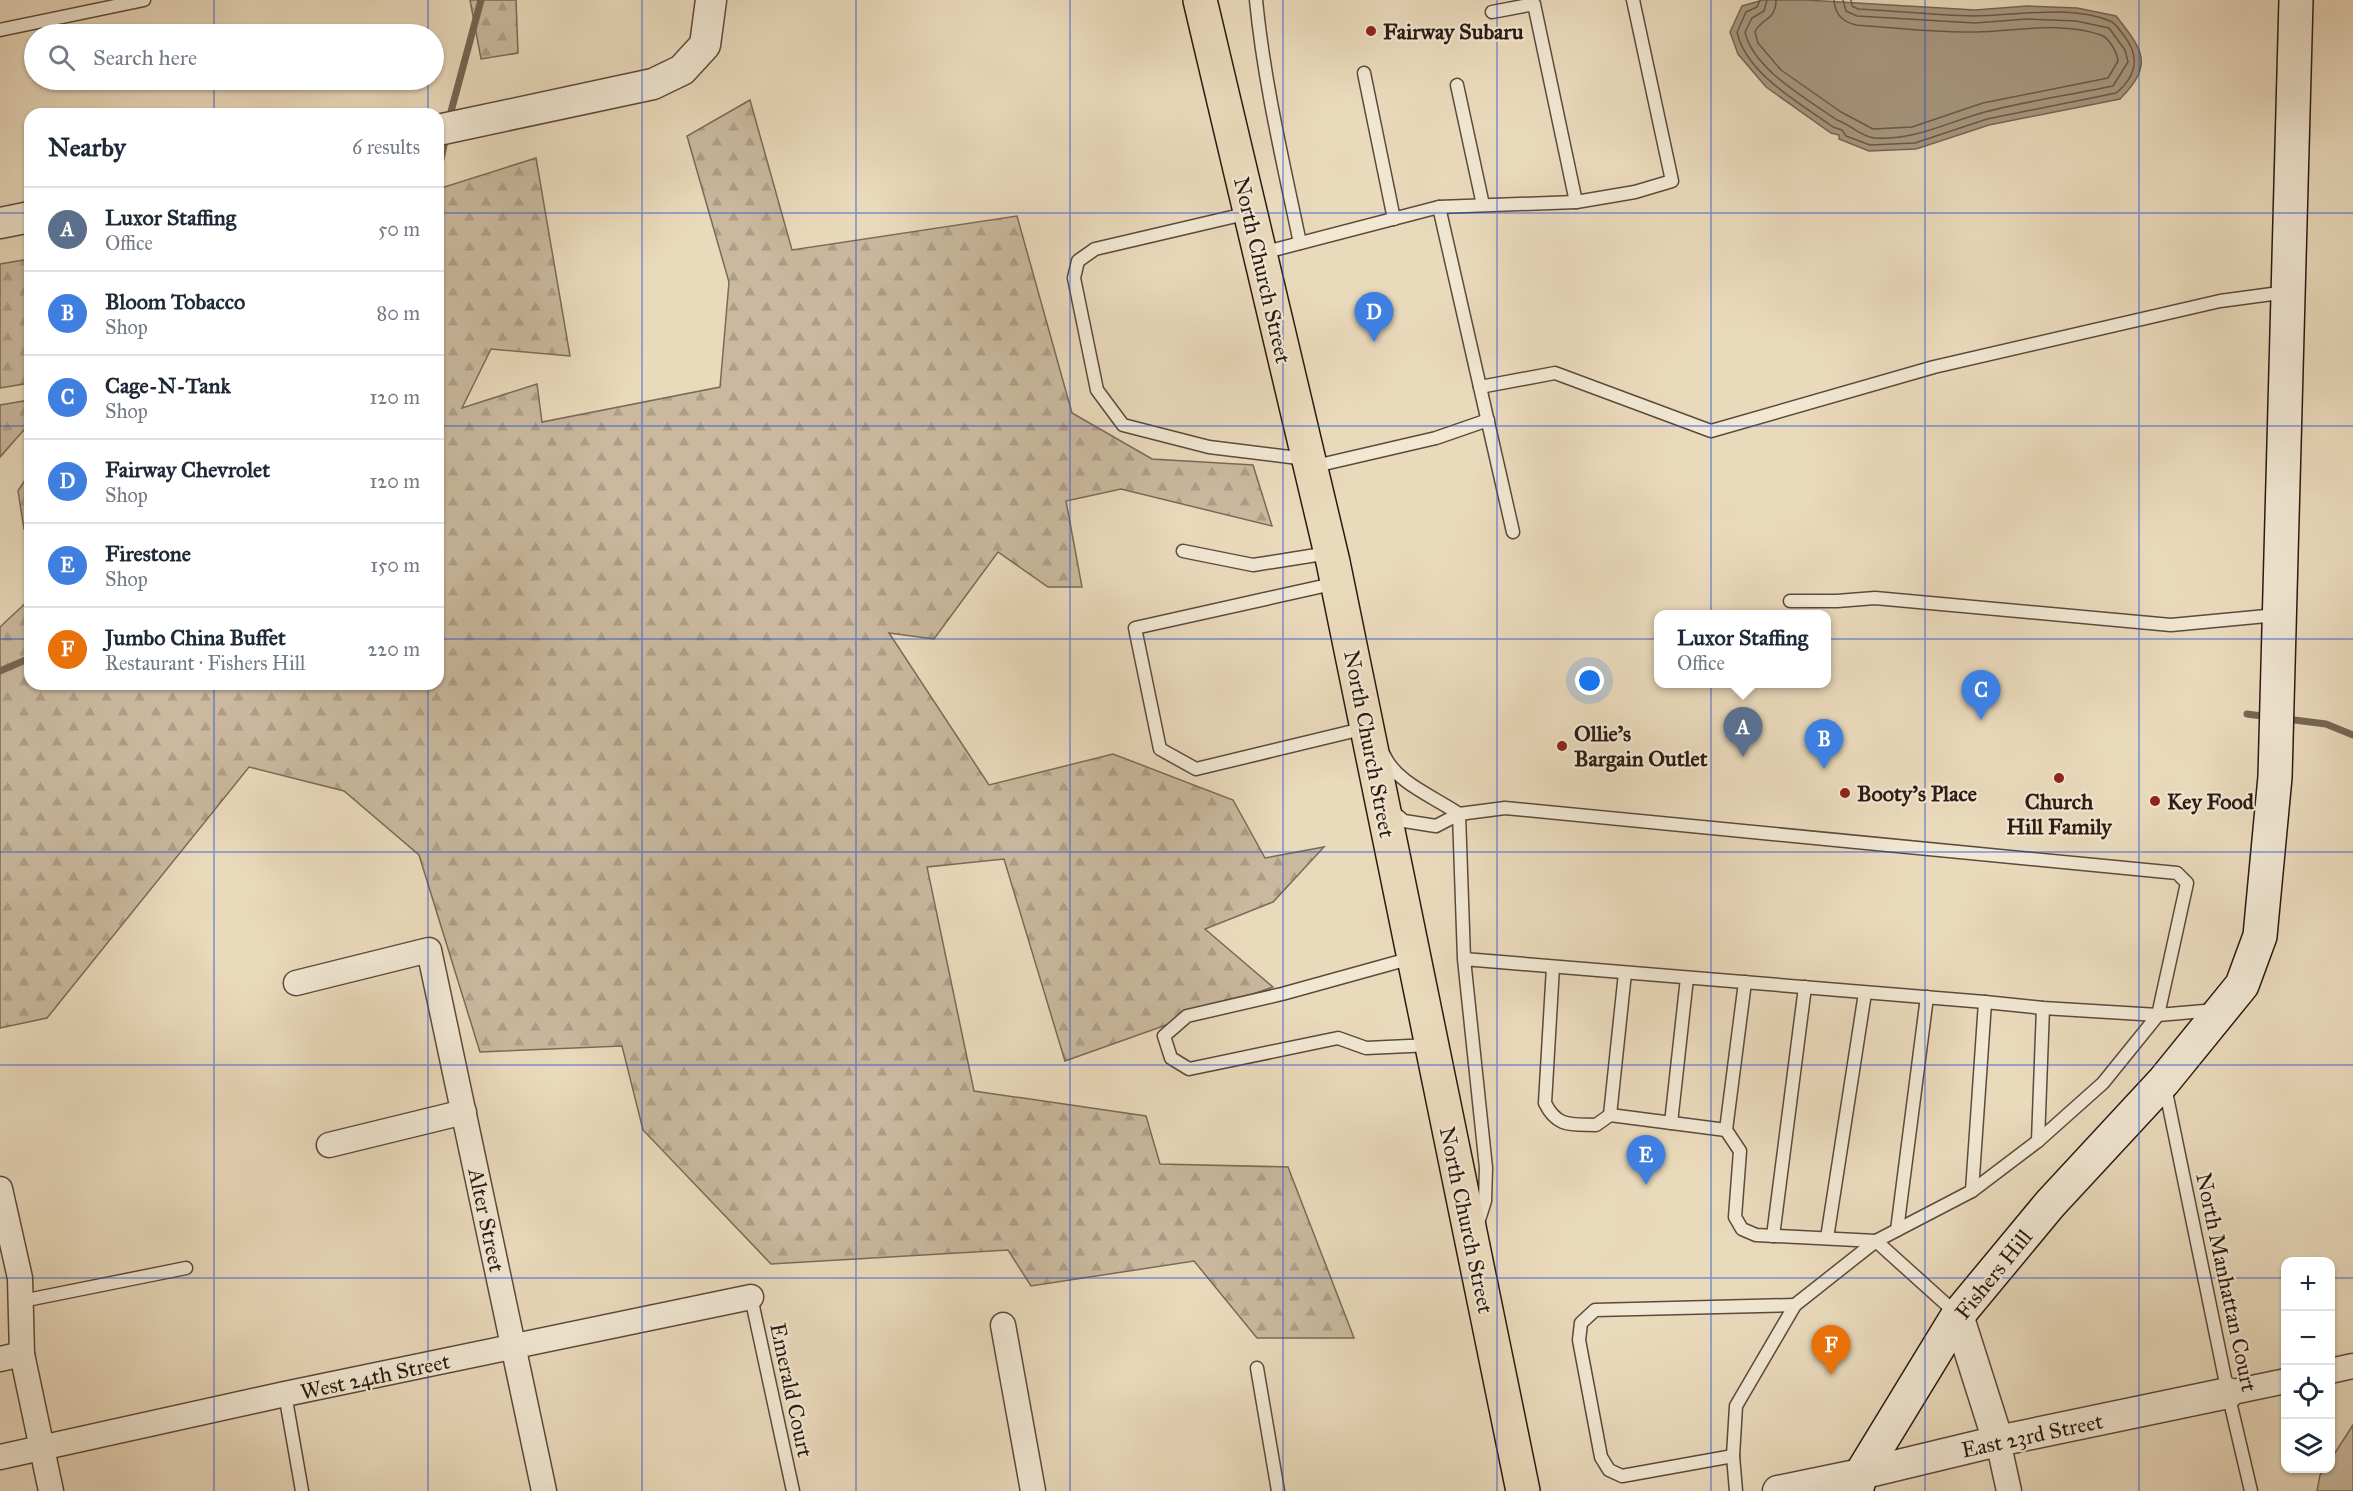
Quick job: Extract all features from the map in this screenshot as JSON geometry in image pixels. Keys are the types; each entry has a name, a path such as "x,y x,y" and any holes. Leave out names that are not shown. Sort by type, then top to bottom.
{"main road":[{"name":"North Church Street","path":"1200,0 1334,566 1523,1491"},
{"name":"Fishers Hill","path":"1858,1483 1958,1315 2050,1204 2164,1081 2223,1009 2242,985 2260,936 2275,777 2296,0"}],"street":[{"path":"444,129 653,84 682,70 705,45 711,0"},
{"path":"0,224 24,218"},
{"name":"Alter Street","path":"296,983 429,950 544,1491"},
{"path":"329,1145 464,1112"},
{"path":"0,1189 20,1278 22,1301 11,1357 42,1449 51,1491"},
{"name":"West 24th Street","path":"0,1457 285,1394 751,1297"},
{"path":"1958,1315 1998,1441 2009,1491"},
{"path":"1003,1324 1033,1491"},
{"path":"2335,1370 2353,1366"},
{"name":"East 23rd Street","path":"1778,1491 1858,1483 1998,1441 2281,1382"}],"lane":[{"path":"29,24 144,0"},
{"path":"1256,0 1268,93 1300,243"},
{"path":"1259,253 1439,207 1576,202 1635,192 1672,181 1633,0"},
{"path":"1492,12 1534,4 1576,202"},
{"path":"0,30 24,25"},
{"path":"1364,73 1394,219"},
{"path":"1457,85 1483,206"},
{"path":"1439,207 1513,531"},
{"path":"1250,213 1095,249 1078,261 1074,278 1097,390 1123,425 1209,447 1309,463 1436,438 1488,420"},
{"path":"1480,387 1555,373 1711,431 1934,367 2220,301 2288,292"},
{"path":"1183,551 1253,565 1334,566"},
{"path":"1334,566 1135,628 1160,749 1196,769 1365,720 1388,764 1414,786 1459,814"},
{"path":"1790,601 1875,598 2171,625 2279,615"},
{"path":"1381,801 1404,821 1436,826 1459,814 1506,807 2177,873 2187,883 2158,1016 2103,1083 2038,1141 1972,1191 1876,1241 1795,1305 1736,1406 1732,1456 1736,1491"},
{"path":"1459,814 1464,960 1486,1168 1485,1201 1472,1244"},
{"path":"1413,958 1282,994 1187,1016 1164,1036 1171,1058 1189,1069 1338,1038 1366,1048 1431,1044"},
{"path":"1464,960 2158,1016 2223,1009"},
{"path":"1553,967 1545,1103 1551,1114 1563,1124 1596,1125 1610,1115 1726,1130"},
{"path":"1610,1115 1625,973"},
{"path":"1671,1123 1687,978"},
{"path":"1745,982 1726,1130 1740,1151 1735,1217 1742,1229 1756,1235 1876,1241 1958,1315"},
{"path":"1773,1236 1805,987"},
{"path":"1827,1238 1865,993"},
{"path":"1897,1230 1927,997"},
{"path":"1972,1191 1985,1002"},
{"path":"2038,1141 2043,1008"},
{"name":"North Manhattan Court","path":"2164,1081 2228,1393 2251,1491"},
{"path":"22,1301 186,1268"},
{"name":"Emerald Court","path":"751,1297 793,1491"},
{"path":"1732,1456 1622,1476 1609,1470 1601,1457 1599,1447 1579,1340 1581,1323 1595,1310 1795,1305"},
{"path":"1257,1368 1278,1491"},
{"path":"285,1394 303,1491"}],"green space":[{"path":"470,0 516,0 518,53 481,59"},
{"path":"750,100 792,250 1017,216 1072,413 1152,459 1253,465 1272,526 1121,489 1066,501 1082,587 1048,587 998,552 934,639 889,633 989,785 1113,754 1233,800 1265,858 1324,847 1273,902 1205,929 1273,987 1065,1061 1004,859 927,867 974,1091 1146,1116 1160,1164 1288,1167 1354,1338 1257,1338 1194,1261 1031,1286 1008,1250 771,1264 643,1130 622,1046 480,1052 419,855 344,791 249,767 47,1018 0,1028 0,627 24,605 24,690 444,690 444,187 536,158 570,356 491,349 462,408 537,384 542,422 720,387 729,282 687,136"},
{"path":"24,260 24,384 0,388 0,264"},
{"path":"24,401 24,430 0,457 0,405"},
{"path":"24,482 24,529 18,491"},
{"path":"2353,1425 2353,1491 2317,1491 2321,1473 2335,1473 2335,1453"}],"water":[{"path":"1763,0 1806,0 1975,10 2027,6 2077,8 2116,16 2138,48 2141,66 2131,87 2120,99 1989,125 1916,149 1869,151 1839,139 1839,135 1831,133 1766,87 1738,54 1730,32 1742,6"}],"waterway":[{"path":"449,119 481,0"},
{"path":"444,145 446,136"},
{"path":"0,671 24,661"},
{"path":"2247,714 2269,717"},
{"path":"2286,719 2326,724 2353,735"}],"place":[{"name":"Fairway Subaru","path":"1371,31"},
{"name":"Fairway Chevrolet","path":"1374,342"},
{"name":"Cage-N-Tank","path":"1981,720"},
{"name":"Ollie's Bargain Outlet","path":"1562,746"},
{"name":"Luxor Staffing","path":"1743,757"},
{"name":"Bloom Tobacco","path":"1824,769"},
{"name":"Church Hill Family","path":"2059,778"},
{"name":"Booty's Place","path":"1845,793"},
{"name":"Key Food","path":"2155,801"},
{"name":"Firestone","path":"1646,1185"},
{"name":"Jumbo China Buffet","path":"1831,1375"}]}
